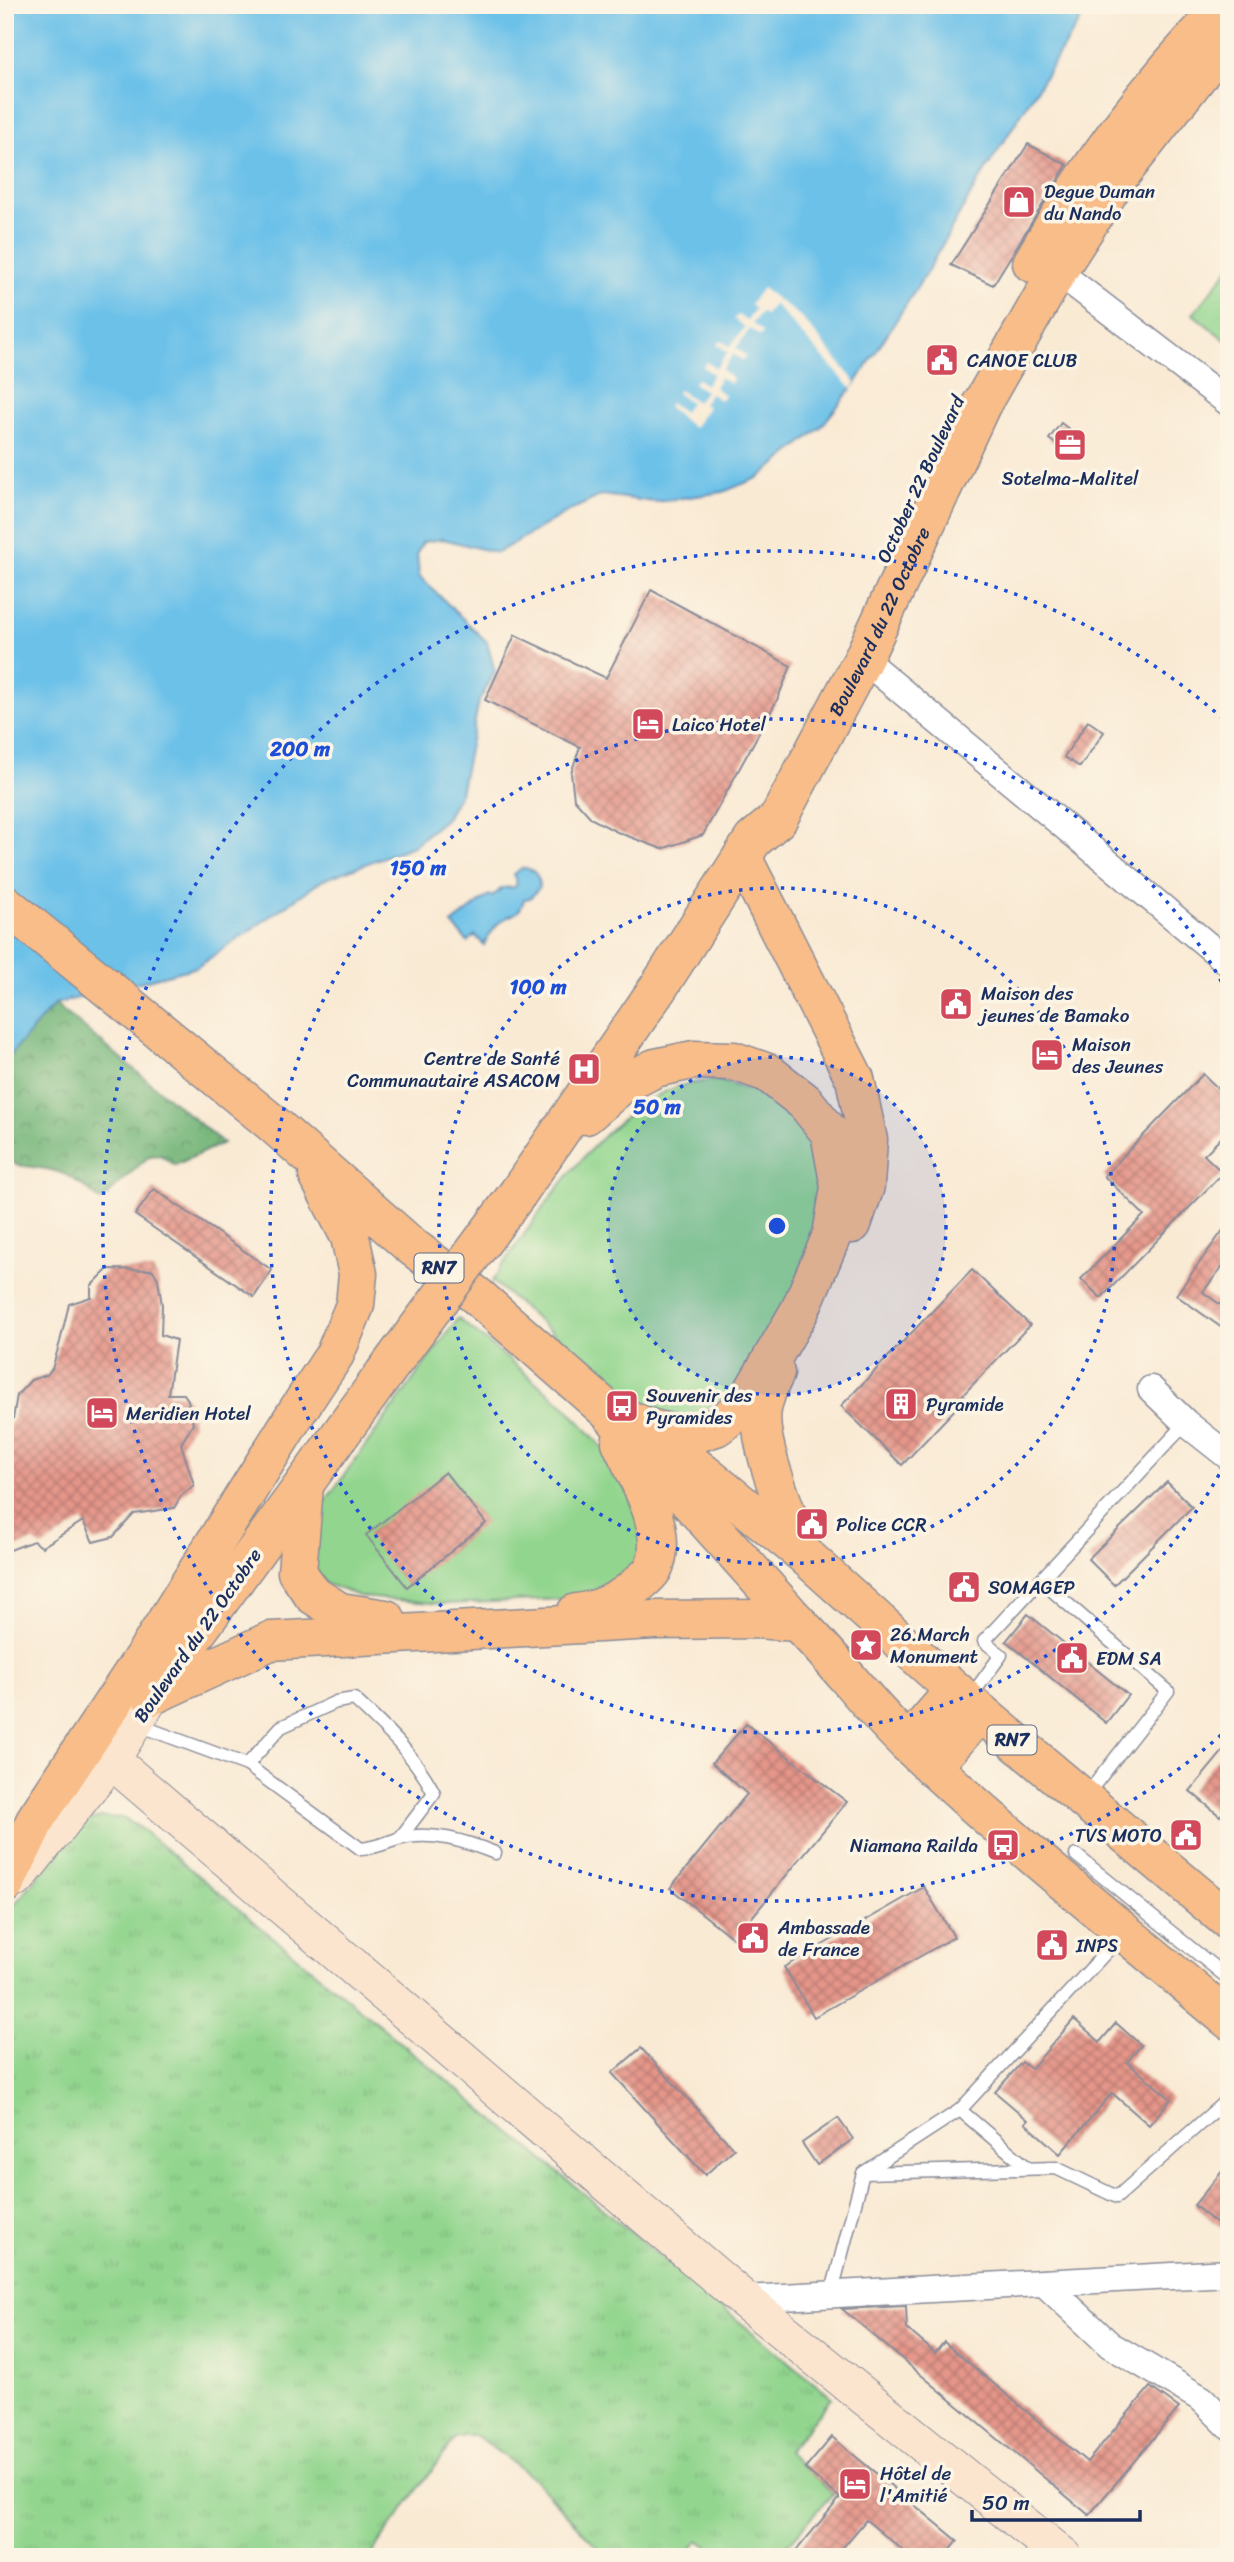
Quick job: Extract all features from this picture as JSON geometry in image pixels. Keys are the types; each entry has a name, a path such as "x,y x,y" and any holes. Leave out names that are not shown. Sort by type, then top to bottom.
{"main road":[{"name":"October 22 Boulevard","path":"748,849 760,808 842,645 959,395 1047,264 1091,167 1181,52 1226,5"},
{"name":"Boulevard du 22 Octobre","path":"143,1710 209,1613 518,1193 660,985 748,849 778,818 863,659 1047,264 1204,68 1229,42"},
{"path":"748,849 855,1079 868,1140 865,1186 844,1248 810,1317 773,1377 762,1410 763,1433 769,1458 801,1552"},
{"name":"RN7","path":"5,904 283,1133 410,1245 477,1296 608,1411 649,1428 801,1552 967,1702 1229,1921"},
{"path":"518,1193 587,1115 620,1086 655,1068 693,1059 734,1061 768,1073 805,1102 830,1133 840,1187 832,1235 800,1310 748,1400 716,1427 685,1437 649,1428"},
{"path":"5,1884 37,1817 150,1647 335,1354 355,1305 358,1274 350,1237 318,1175 283,1133"},
{"path":"303,1486 297,1572 313,1595 340,1612 376,1619 560,1615 598,1610 620,1600 652,1571 658,1552 657,1532 651,1509 608,1411"},
{"path":"608,1411 797,1622 825,1649 887,1724 1024,1848 1229,2020"},
{"path":"143,1710 270,1641 654,1620 757,1619 797,1622"},
{"path":"920,1756 967,1702"}],"street":[{"path":"1047,264 1229,403"},
{"path":"863,659 1229,963"},
{"path":"1151,1389 1186,1423 1229,1457"},
{"name":"Boulevard du 22 Octobre","path":"5,1892 111,1760 143,1710"},
{"path":"111,1760 743,2299 1064,2557"},
{"path":"743,2299 1229,2273"},
{"path":"1044,2283 1110,2344 1202,2399 1229,2426"}],"lane":[{"path":"967,1702 1001,1655 984,1641 1186,1423"},
{"path":"1040,1580 1168,1691 1082,1800"},
{"path":"247,1765 281,1727 337,1702 354,1699 402,1743 423,1771 435,1793 400,1838"},
{"path":"143,1710 247,1765 361,1849 375,1848 400,1838 439,1836 495,1853"},
{"path":"1076,1855 1229,1979"},
{"path":"831,2295 863,2173 960,2110 1125,1932"},
{"path":"863,2173 1056,2168 1118,2197 1229,2098"},
{"path":"960,2110 1028,2168"}],"green space":[{"path":"1229,268 1229,343 1193,314"},
{"path":"55,1004 223,1143 175,1165 160,1155 149,1156 101,1201 80,1183 63,1174 16,1165 11,1159 11,1151 5,1145 5,1064"},
{"path":"716,1080 771,1096 816,1136 829,1191 790,1305 736,1391 692,1416 664,1416 639,1407 492,1281 571,1171 620,1121 646,1102 674,1088"},
{"path":"458,1318 566,1407 614,1460 647,1540 641,1570 590,1598 443,1604 362,1597 326,1584 310,1564 308,1525"},
{"path":"101,1817 122,1818 139,1827 832,2398 787,2452 833,2493 777,2557 722,2557 699,2540 684,2557 606,2557 534,2479 477,2436 464,2436 455,2438 369,2557 5,2557 5,1916 81,1824"}],"water":[{"path":"5,5 1090,5 856,383 820,428 760,477 723,492 655,502 602,495 497,553 443,539 423,542 417,553 419,576 487,642 495,672 479,701 460,793 446,818 413,846 323,880 197,967 55,1004 5,1064"},
{"path":"522,868 530,869 535,874 539,888 530,898 524,899 518,911 498,923 484,945 475,935 468,942 452,924 489,895 492,897 502,888 515,887 517,883 513,874"}],"pier":[{"path":"762,288 801,317 856,383 852,389 774,304 765,315 761,312 752,324 763,332 760,336 750,329 736,348 746,356 742,360 733,354 722,370 733,379 730,384 720,377 714,387 724,395 720,400 710,393 703,404 708,407 693,428 668,407 670,403 684,412 690,402 677,393 679,390 697,402 705,391 693,383 697,379 706,385 713,374 703,367 706,362 716,368 728,352 717,344 721,340 730,347 745,327 734,319 738,315 747,321 755,309 750,305"}],"building":[{"path":"1028,144 1067,165 993,285 951,265"},
{"name":"Sotelma-Malitel","path":"1061,423 1079,437 1066,452 1049,439"},
{"name":"Laico Hotel","path":"651,590 791,666 777,700 703,835 662,849 617,832 592,819 574,799 571,773 580,747 485,700 515,635 606,678"},
{"path":"1088,721 1104,732 1080,767 1064,757"},
{"path":"1203,1074 1229,1099 1229,1130 1204,1155 1223,1173 1101,1298 1081,1279 1144,1215 1104,1176"},
{"path":"154,1189 272,1270 254,1297 135,1215"},
{"path":"1229,1222 1229,1258 1203,1292 1229,1311 1229,1333 1176,1295"},
{"name":"Meridien Hotel","path":"108,1269 153,1270 158,1279 162,1305 161,1335 176,1340 168,1394 184,1394 188,1400 193,1424 181,1444 194,1485 181,1496 174,1508 134,1514 113,1537 93,1542 83,1521 42,1547 33,1541 5,1552 5,1433 13,1419 17,1395 31,1380 47,1375 52,1369 69,1304 91,1297 91,1286"},
{"path":"972,1270 1030,1325 958,1400 961,1403 902,1465 841,1406"},
{"path":"445,1472 486,1523 407,1587 366,1535"},
{"path":"1167,1482 1192,1507 1114,1585 1088,1559"},
{"path":"1028,1614 1128,1695 1106,1723 1006,1641"},
{"path":"746,1724 847,1802 734,1939 670,1888 747,1794 712,1763"},
{"path":"1229,1744 1229,1806 1220,1816 1190,1791"},
{"path":"924,1887 954,1937 814,2017 784,1967"},
{"path":"1074,2019 1100,2042 1116,2023 1141,2045 1127,2062 1171,2099 1149,2125 1112,2093 1060,2154 1025,2123 1028,2120 995,2092 1022,2062 1031,2069"},
{"path":"641,2048 734,2149 705,2175 612,2073"},
{"path":"838,2118 853,2139 817,2165 802,2143"},
{"path":"1229,2163 1229,2234 1194,2205"},
{"path":"906,2306 907,2329 935,2353 944,2342 1087,2462 1150,2387 1179,2408 1089,2515 842,2309"},
{"name":"Hôtel de l'Amitié","path":"832,2437 958,2541 945,2557 911,2557 866,2520 835,2557 791,2557 840,2498 805,2469"}],"place":[{"name":"Degue Duman du Nando","path":"1019,202"},
{"name":"CANOE CLUB","path":"942,360"},
{"name":"Sotelma-Malitel","path":"1070,445"},
{"name":"Laico Hotel","path":"648,724"},
{"name":"Maison des jeunes de Bamako","path":"956,1004"},
{"name":"Maison des Jeunes","path":"1047,1055"},
{"name":"Centre de Santé Communautaire ASACOM","path":"584,1069"},
{"name":"Pyramide","path":"901,1404"},
{"name":"Souvenir des Pyramides","path":"622,1406"},
{"name":"Meridien Hotel","path":"102,1413"},
{"name":"Police CCR","path":"812,1524"},
{"name":"SOMAGEP","path":"964,1587"},
{"name":"26.March Monument","path":"866,1645"},
{"name":"EDM SA","path":"1072,1658"},
{"name":"TVS MOTO","path":"1186,1835"},
{"name":"Niamana Railda","path":"1003,1845"},
{"name":"Ambassade de France","path":"753,1938"},
{"name":"INPS","path":"1052,1945"},
{"name":"Hôtel de l'Amitié","path":"855,2484"}]}
